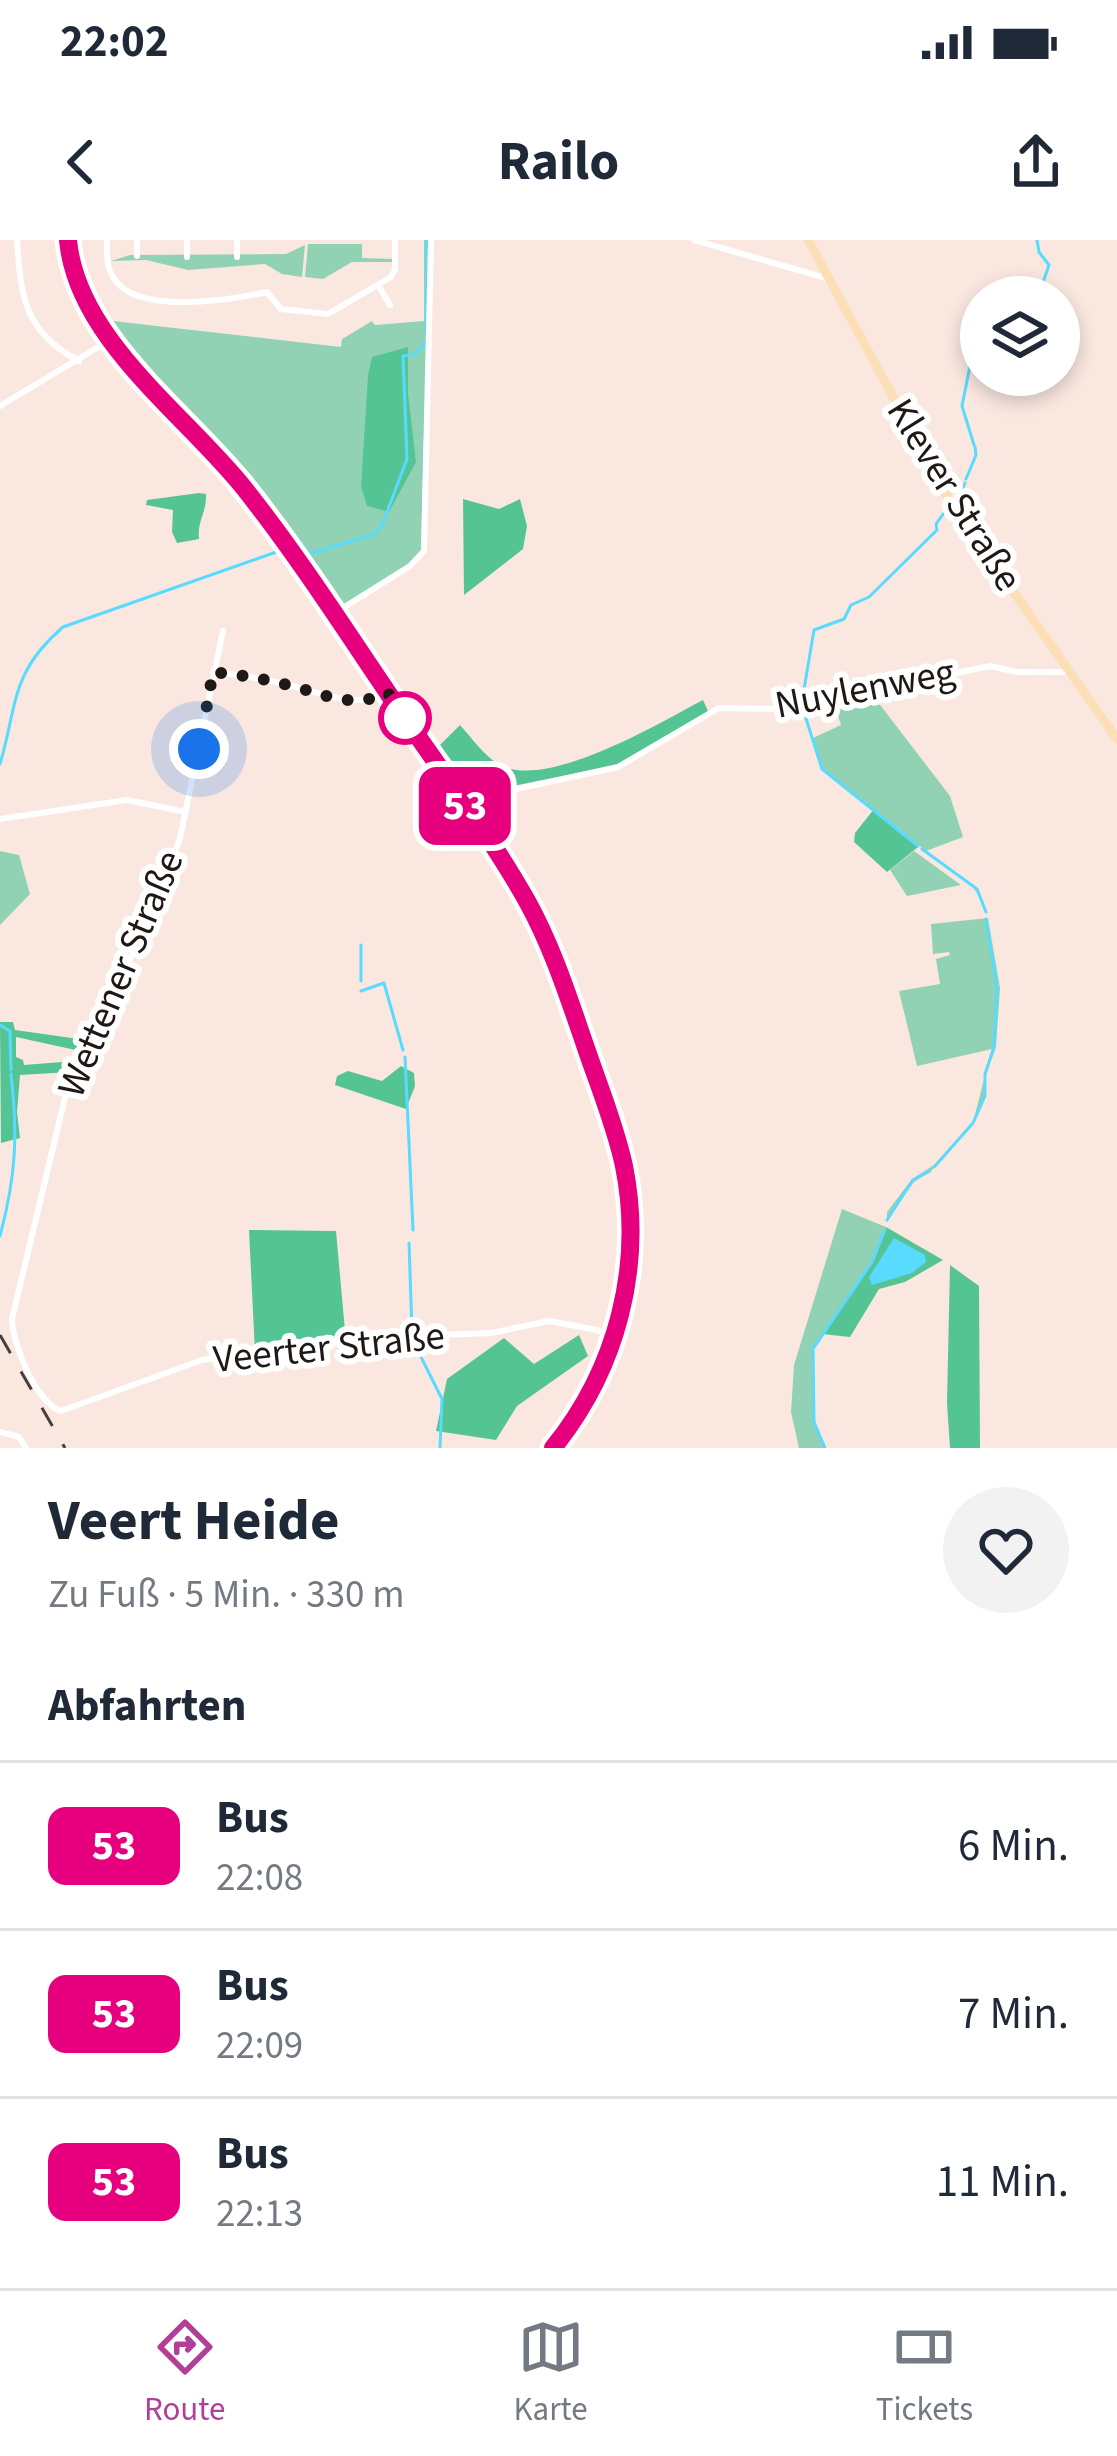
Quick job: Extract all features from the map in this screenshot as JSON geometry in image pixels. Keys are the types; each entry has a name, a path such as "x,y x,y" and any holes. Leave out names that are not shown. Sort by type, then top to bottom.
{"main road":[{"name":"Klever Straße","path":"808,240 950,500 1117,739"}],"street":[{"path":"17,240 28,311 50,345 79,362"},
{"path":"68,240 81,294 110,340 240,483 335,613 527,901 561,978 621,1156 630,1255 614,1338 586,1400 553,1448"},
{"path":"107,240 112,276 122,289 140,297 189,302 267,292 281,309 328,314 394,273 395,240"},
{"path":"137,240 137,256"},
{"path":"187,257 188,240"},
{"path":"237,240 237,257"},
{"path":"335,613 410,566 426,545 431,240"},
{"path":"694,240 829,279"},
{"path":"378,285 390,304"},
{"path":"0,406 110,340"},
{"name":"Wettener Straße","path":"15,1345 12,1319 21,1274 68,1085 147,925 186,812 223,632"},
{"name":"Nuylenweg","path":"462,801 618,767 719,708 779,709 990,665 1017,672 1072,672"},
{"path":"213,672 250,676 345,701 364,702 388,693"},
{"path":"0,820 128,800 186,812"},
{"name":"Veerter Straße","path":"15,1345 50,1407 61,1411 202,1360 255,1353 386,1337 491,1333 549,1321 614,1338"},
{"path":"0,1432 19,1437 26,1448"}],"green space":[{"path":"75,240 79,240 92,288 113,321 341,347 342,339 372,321 375,325 424,321 424,240 429,240 421,551 409,564 339,607 310,564 288,550 99,321 77,274"},
{"path":"308,244 362,244 362,258 393,262 352,262 323,279 305,277"},
{"path":"305,245 302,277 282,274 265,264 188,270 146,260 111,261 130,255 286,254"},
{"path":"408,347 416,462 389,512 367,506 361,487 368,375 372,357"},
{"path":"206,494 199,539 177,543 172,532 173,510 146,505 147,500"},
{"path":"463,499 499,509 520,499 527,526 523,549 464,595"},
{"path":"871,693 950,796 963,837 926,851 821,769 803,707 813,738 841,725 833,700"},
{"path":"703,700 708,711 617,765 468,795 438,747 460,725 500,765 546,769 603,750"},
{"path":"874,809 918,847 887,872 854,842 855,833"},
{"path":"0,851 19,855 30,894 0,925"},
{"path":"914,851 961,885 907,896 890,870"},
{"path":"988,918 1000,988 996,1047 986,1074 986,1096 974,1123 936,1167 914,1182 887,1223 887,1212 912,1179 934,1165 973,1122 992,1049 917,1066 899,991 940,984 936,959 950,955 933,954 931,924"},
{"path":"0,1022 13,1022 15,1030 86,1040 80,1051 16,1037 16,1057 24,1065 75,1061 70,1072 20,1075 20,1138 1,1143"},
{"path":"401,1066 414,1073 415,1086 406,1109 335,1085 337,1076 348,1071 382,1081"},
{"path":"842,1209 886,1227 874,1261 814,1349 815,1421 826,1448 799,1448 791,1412 794,1365"},
{"path":"886,1227 943,1260 905,1282 879,1289 850,1337 822,1334 874,1261"},
{"path":"249,1230 336,1231 346,1342 255,1353"},
{"path":"950,1265 979,1286 980,1448 950,1448"},
{"path":"579,1335 588,1356 517,1406 496,1440 436,1431 447,1379 504,1338 534,1364"}],"water":[{"path":"894,1238 925,1255 926,1262 912,1273 872,1285 869,1277"}],"waterway":[{"path":"426,259 427,240"},
{"path":"1037,240 1049,265 1045,276"},
{"path":"426,333 427,262"},
{"path":"301,543 308,554 375,534 382,525 407,459 403,356 415,354 426,343"},
{"path":"964,396 962,406 974,445"},
{"path":"966,479 975,447"},
{"path":"960,495 965,483"},
{"path":"802,701 814,630 844,619 851,605 869,597 937,530 946,510"},
{"path":"0,764 25,674 63,627 282,550"},
{"path":"803,709 822,769 918,846"},
{"path":"922,849 977,889 986,912"},
{"path":"935,1166 973,1123 985,1096 997,987 986,919"},
{"path":"361,945 361,981"},
{"path":"361,991 384,983 403,1050"},
{"path":"0,1025 10,1031 11,1070"},
{"path":"405,1057 413,1230"},
{"path":"0,1236 14,1155 11,1074"},
{"path":"887,1220 913,1180 930,1171"},
{"path":"825,1448 814,1422 813,1349 872,1262 885,1230"},
{"path":"409,1243 412,1331"},
{"path":"412,1339 442,1399 440,1448"}],"railway":[{"path":"0,1335 65,1448"}],"bus line":[{"name":"53","path":"68,240 74,275 100,327 240,483 290,548 511,874 555,961 612,1123 627,1186 631,1232 626,1292 614,1338 586,1400 553,1448"}],"route":[{"path":"199,749 213,672 250,676 345,701 364,702 388,693 405,718"}]}
